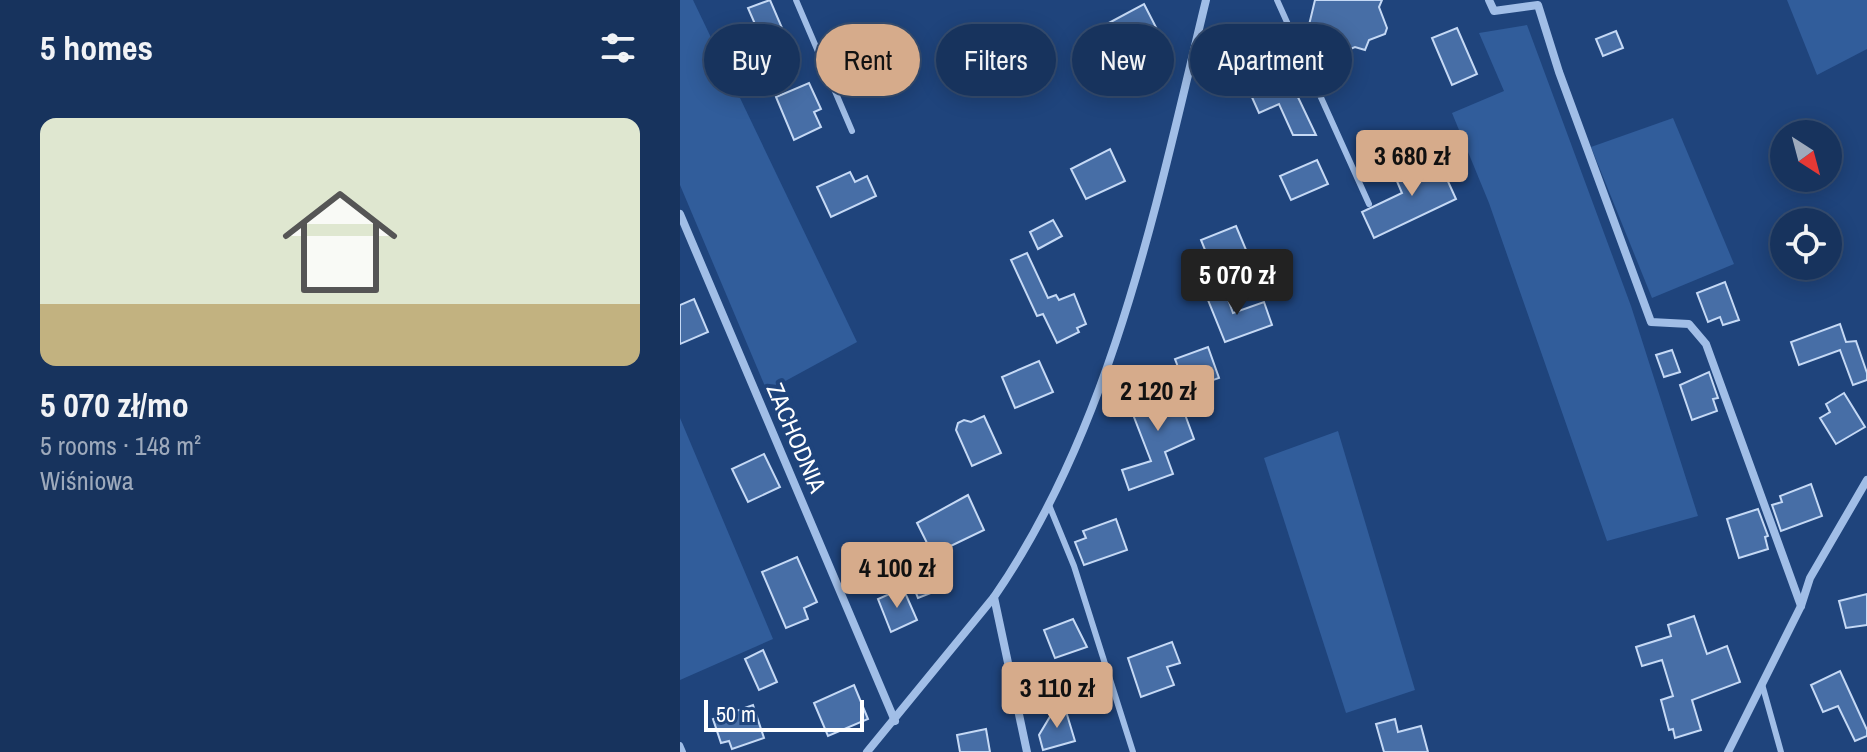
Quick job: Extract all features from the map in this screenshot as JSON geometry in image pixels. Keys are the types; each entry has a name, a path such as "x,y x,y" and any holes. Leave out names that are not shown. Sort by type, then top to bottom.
{"street":[{"path":"867,752 994,597 1025,553 1072,460 1108,361 1150,228 1206,0"},
{"path":"1489,0 1494,11 1538,5 1559,72 1651,322 1689,324 1706,344 1801,606"},
{"name":"ZACHODNIA","path":"680,214 895,721"},
{"path":"1728,752 1801,606 1810,578 1867,480"},
{"path":"994,597 1027,752"}],"lane":[{"path":"796,0 852,131"},
{"path":"1277,0 1369,204"},
{"path":"1049,505 1074,566 1133,752"},
{"path":"1762,684 1781,752"},
{"path":"680,745 683,752"}],"shaded area":[{"path":"680,0 693,0 705,24 704,96 739,96 857,342 767,391 680,185"},
{"path":"1787,0 1867,0 1867,49 1817,75"},
{"path":"1527,25 1631,306 1698,516 1607,541 1489,203 1452,113 1504,91 1479,33"},
{"path":"1673,118 1734,264 1652,298 1591,147"},
{"path":"680,418 773,639 680,680"},
{"path":"1338,431 1415,690 1346,713 1264,458"}],"building":[{"path":"770,0 780,24 755,24 748,8"},
{"path":"1315,0 1382,0 1379,7 1387,28 1385,34 1369,40 1365,50 1352,48 1352,24 1309,24"},
{"path":"1144,4 1154,24 1107,24"},
{"path":"1457,28 1477,74 1452,85 1432,38"},
{"path":"1616,31 1623,48 1603,56 1596,39"},
{"path":"809,83 821,109 814,112 821,127 794,140 776,97 800,96 800,87"},
{"path":"1251,96 1297,96 1316,135 1293,135 1279,104 1259,113"},
{"path":"1110,149 1125,181 1086,199 1071,169"},
{"path":"1436,155 1456,199 1374,238 1362,212 1402,193 1396,179 1415,170 1413,166"},
{"path":"1317,160 1328,184 1291,200 1280,176"},
{"path":"850,172 855,182 867,176 876,196 831,217 817,187"},
{"path":"1053,220 1062,236 1038,249 1030,232"},
{"path":"1236,226 1249,257 1214,272 1201,240"},
{"path":"1027,253 1048,298 1056,295 1059,300 1074,294 1086,324 1077,328 1079,332 1057,343 1043,314 1037,316 1011,260"},
{"path":"1725,282 1739,320 1723,325 1720,317 1708,322 1697,293"},
{"path":"1224,288 1233,313 1264,302 1272,325 1225,342 1206,295"},
{"path":"694,299 708,332 680,344 680,305"},
{"path":"1840,324 1846,342 1856,341 1867,373 1867,380 1853,385 1840,350 1799,365 1791,342"},
{"path":"1208,347 1219,378 1179,392 1171,369 1178,367 1175,359"},
{"path":"1672,350 1680,372 1664,377 1656,355"},
{"path":"1039,361 1053,392 1015,408 1002,377"},
{"path":"1709,372 1718,398 1713,399 1717,411 1692,420 1680,385"},
{"path":"1173,382 1194,439 1165,452 1173,474 1129,490 1122,470 1151,461 1127,399"},
{"path":"1844,393 1865,427 1836,444 1820,418 1830,412 1826,404"},
{"path":"984,416 1001,453 972,466 956,430 958,423 964,420 971,422"},
{"path":"764,454 780,487 748,502 732,469"},
{"path":"1811,484 1822,516 1781,531 1772,505 1782,502 1780,496"},
{"path":"968,495 984,530 936,553 949,586 918,598 903,562 931,551 917,523"},
{"path":"1758,509 1768,536 1765,537 1768,549 1739,558 1727,519"},
{"path":"1116,519 1127,550 1084,565 1075,542 1086,538 1083,531"},
{"path":"797,557 817,602 804,608 808,619 786,628 762,572"},
{"path":"903,588 917,620 891,632 878,599"},
{"path":"1867,594 1867,625 1846,628 1839,601"},
{"path":"1694,616 1707,654 1727,646 1740,682 1692,700 1701,730 1675,738 1673,729 1669,730 1661,700 1673,696 1662,660 1642,666 1636,647 1671,636 1668,625"},
{"path":"1073,619 1087,647 1055,658 1044,630"},
{"path":"1172,642 1180,663 1167,667 1174,685 1141,697 1128,658"},
{"path":"763,650 777,682 759,690 745,659"},
{"path":"1840,671 1867,730 1867,736 1855,741 1838,706 1823,712 1811,685"},
{"path":"1099,683 1105,700 1074,710 1068,693"},
{"path":"854,685 868,719 828,736 814,703"},
{"path":"753,705 764,738 732,749 729,741 721,743 713,719"},
{"path":"1065,708 1075,741 1043,750 1039,735 1054,710"},
{"path":"1395,719 1398,732 1421,726 1428,752 1384,752 1376,724"},
{"path":"986,729 990,752 960,752 957,735"}]}
